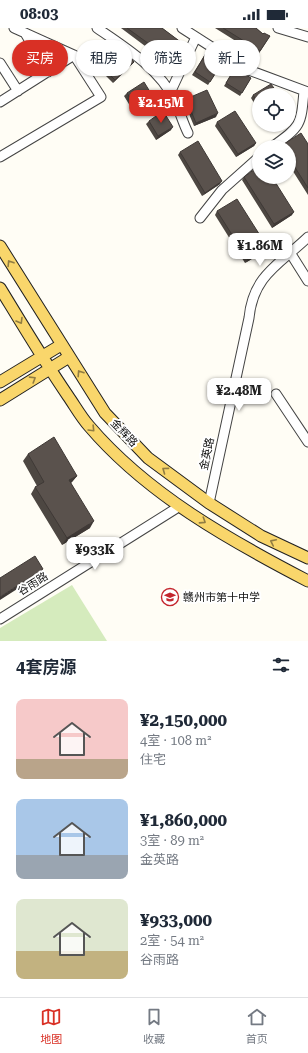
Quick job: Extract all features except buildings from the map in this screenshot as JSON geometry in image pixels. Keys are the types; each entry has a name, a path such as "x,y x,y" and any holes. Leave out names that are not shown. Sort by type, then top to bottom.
{"main road":[{"name":"金辉路","path":"0,246 105,413 148,458 209,503 260,536 308,558"},
{"name":"金辉路","path":"0,288 49,369 88,426 136,472 180,506 250,551 308,582"},
{"path":"0,382 61,345"},
{"path":"0,400 69,357"}],"street":[{"path":"0,157 101,97 74,55 14,28"},
{"path":"97,28 134,54 164,83 175,100 188,133"},
{"path":"182,28 246,68 306,92 302,119 294,130 281,140"},
{"path":"278,28 308,37"},
{"path":"25,33 29,40"},
{"path":"170,94 196,37"},
{"path":"68,59 74,55"},
{"path":"0,63 18,91"},
{"path":"0,102 42,76"},
{"path":"200,218 222,190 252,164"},
{"name":"金英路","path":"209,503 250,318 250,306 256,288 263,278 308,237"},
{"path":"291,254 308,280"},
{"path":"276,394 308,442"},
{"name":"谷雨路","path":"0,619 180,506"}],"green space":[{"path":"72,585 107,641 0,641 0,628"}],"place":[{"name":"赣州市第十中学","path":"170,597"}]}
